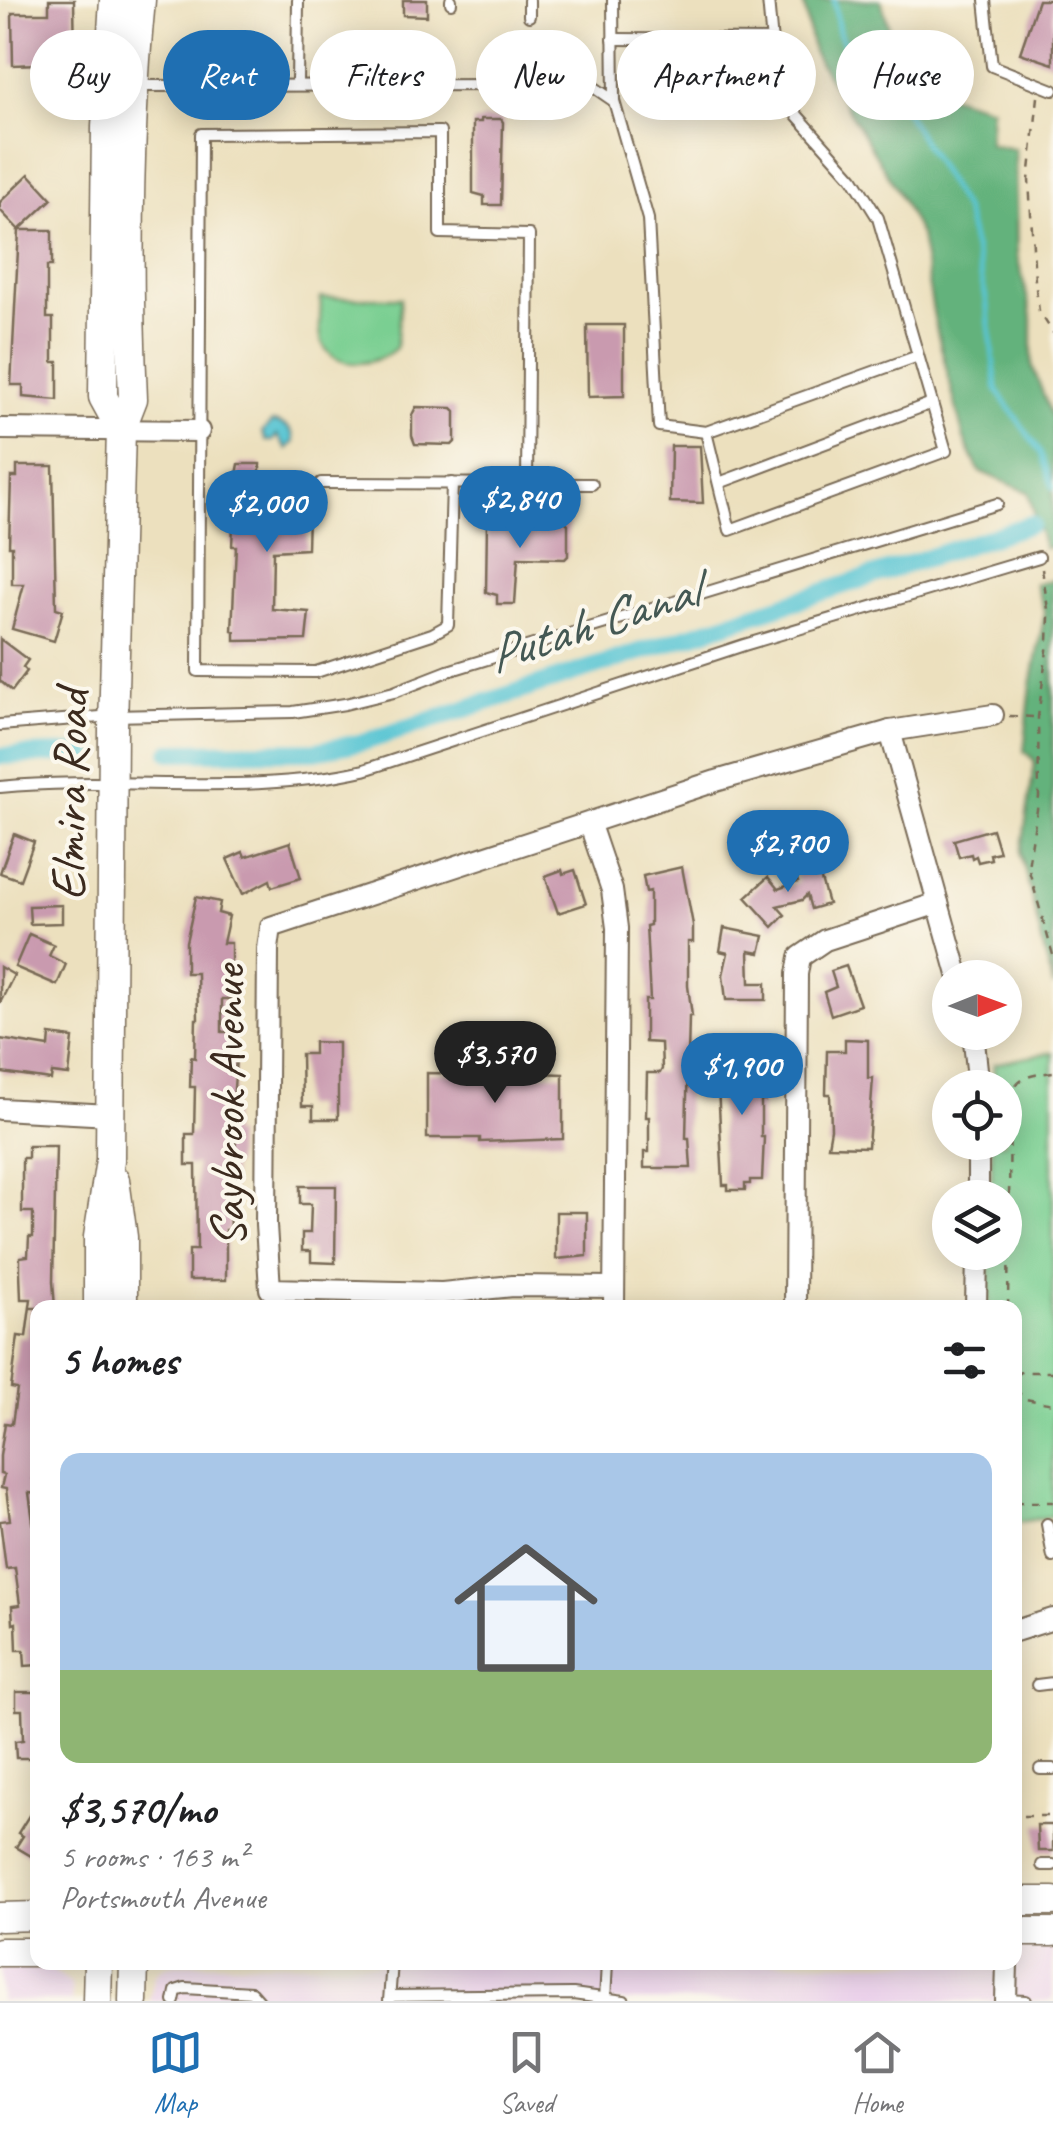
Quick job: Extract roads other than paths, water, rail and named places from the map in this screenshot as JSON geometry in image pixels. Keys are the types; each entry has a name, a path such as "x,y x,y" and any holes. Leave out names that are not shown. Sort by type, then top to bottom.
{"main road":[{"name":"Elmira Road","path":"114,0 105,162 104,397 121,430"},
{"name":"Elmira Road","path":"138,30 141,0"},
{"name":"Elmira Road","path":"98,1300 98,1237 110,1160 113,716 121,430 133,399 129,300 132,120"},
{"name":"Elmira Road","path":"110,1160 121,1214 123,1300"},
{"path":"1022,1901 1053,1901"},
{"path":"0,1917 30,1916"},
{"path":"1022,1932 1053,1932"},
{"path":"0,1952 30,1952"},
{"path":"97,2001 98,1970"},
{"path":"133,2001 134,1970"}],"street":[{"path":"0,429 199,430"},
{"name":"Saybrook Avenue","path":"614,1297 513,1286 442,1293 270,1290 266,1253 271,928 716,781 890,731 993,715"},
{"path":"890,731 954,960"},
{"path":"590,825 612,890 618,928 614,1297"},
{"path":"795,1300 800,957 825,940 938,903"},
{"path":"0,1111 110,1115"},
{"path":"976,1300 977,1270"},
{"path":"1022,1628 1053,1620"},
{"path":"1006,2001 1007,1970"}],"lane":[{"path":"296,85 298,0"},
{"path":"529,0 529,16"},
{"path":"613,0 614,101 648,219 660,426 706,432 918,356"},
{"path":"768,0 770,30"},
{"path":"985,0 992,66 1053,90"},
{"path":"613,39 617,39"},
{"path":"143,86 568,85 595,88 614,101"},
{"path":"706,432 730,530 946,450 878,218 852,178 801,120"},
{"path":"452,483 448,625 432,634 316,672 198,672 201,134 440,132 440,233 530,235 527,483"},
{"path":"718,483 932,403"},
{"path":"322,483 592,484"},
{"path":"0,726 113,716 293,712 345,704 997,504"},
{"path":"0,787 266,782 364,770 744,645 1040,557"},
{"path":"1047,1524 1053,1557"},
{"path":"1037,1685 1053,1683"},
{"path":"1040,1769 1053,1770"},
{"path":"392,1970 390,1998 573,1994 624,2001"},
{"path":"605,2000 607,1970"},
{"path":"174,2001 176,1991 185,1988 250,1992 260,2001"},
{"path":"1006,2001 1026,2001"}],"water":[{"path":"272,422 292,433 294,442 287,449 277,435 273,441 266,441 262,432"}],"waterway":[{"path":"834,0 839,32 863,88 903,108 965,211 986,298 997,390 1041,453 1053,488"},
{"name":"Putah Canal","path":"170,752 315,751 364,742 1031,524"},
{"name":"Putah Canal","path":"0,756 85,753"}]}
